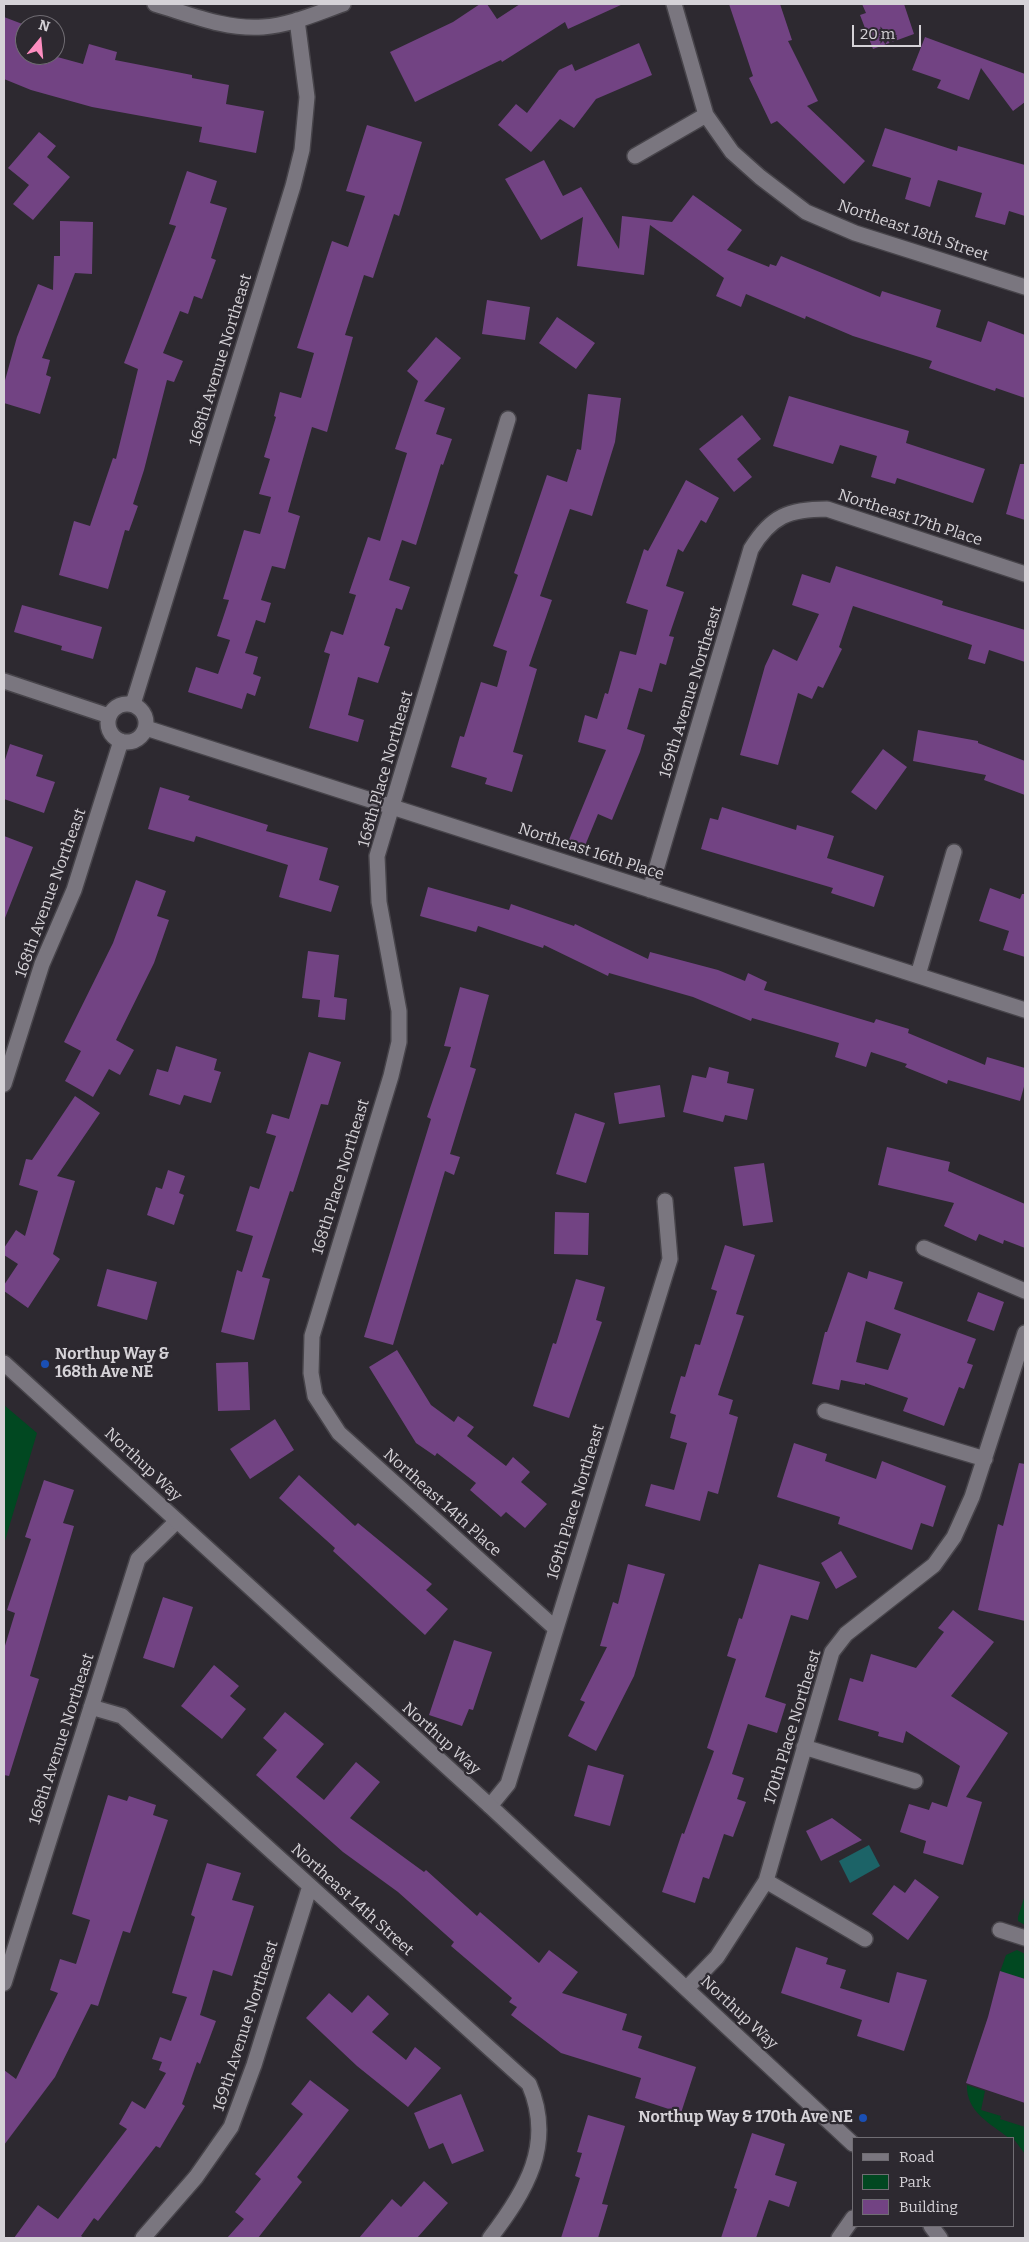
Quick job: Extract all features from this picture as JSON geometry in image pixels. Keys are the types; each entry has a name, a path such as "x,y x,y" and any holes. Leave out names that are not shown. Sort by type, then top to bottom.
{"street":[{"path":"155,4 220,24 262,27 297,20 344,4"},
{"name":"Northeast 18th Street","path":"674,4 706,115 732,152 760,177 806,212 855,233 1025,286"},
{"name":"168th Avenue Northeast","path":"133,704 300,159 307,97 297,20"},
{"path":"635,156 706,115"},
{"name":"168th Place Northeast","path":"315,1396 311,1373 312,1336 391,1076 399,1042 399,1010 379,902 377,856 508,419"},
{"name":"Northeast 17th Place","path":"782,515 804,509 828,509 1025,574"},
{"name":"169th Avenue Northeast","path":"650,890 752,549 762,531 782,515"},
{"path":"4,681 109,716"},
{"path":"121,704 133,704 143,711 146,716 146,728 139,738 128,742 121,741 109,729 109,716 121,704"},
{"name":"Northeast 16th Place","path":"146,728 1025,1010"},
{"name":"168th Avenue Northeast","path":"4,1084 42,964 74,890 121,741"},
{"path":"918,975 954,852"},
{"name":"169th Place Northeast","path":"490,1806 508,1784 670,1259 665,1201"},
{"path":"924,1248 1025,1291"},
{"name":"170th Place Northeast","path":"687,1988 717,1957 766,1881 832,1652 846,1634 934,1565 954,1537 972,1497 1025,1333"},
{"name":"Northup Way","path":"4,1362 490,1806 852,2143"},
{"name":"Northeast 14th Place","path":"315,1396 339,1433 555,1628"},
{"path":"824,1411 985,1459"},
{"name":"168th Avenue Northeast","path":"4,1982 138,1559 177,1521"},
{"name":"Northeast 14th Street","path":"91,1707 122,1716 529,2084 536,2100 539,2116 538,2155 518,2202 490,2238"},
{"path":"804,1747 915,1781"},
{"path":"766,1881 865,1939"},
{"name":"169th Avenue Northeast","path":"143,2238 196,2177 231,2128 254,2065 310,1886"},
{"path":"1000,1930 1025,1938"},
{"path":"839,2238 852,2219"},
{"path":"932,2227 940,2238"}],"green space":[{"path":"4,1405 37,1433 4,1544"},
{"path":"1025,1895 1025,1925 1018,1921 1018,1917"},
{"path":"1017,1950 1025,1954 1024,1979 1000,1972 1006,1955"},
{"path":"967,2085 985,2091 981,2110 1001,2116 1000,2119 1025,2127 1025,2154 1014,2137 1008,2137 975,2110 968,2094"}],"water":[{"path":"869,1845 880,1866 850,1883 839,1861"}],"building":[{"path":"480,4 487,4 497,19 520,4 623,4 568,29 565,22 502,62 501,60 415,102 390,52 453,22"},
{"path":"729,4 780,4 792,40 788,41 818,101 807,106 865,161 844,184 777,121 771,124 749,78 753,76"},
{"path":"862,4 904,4 914,34 873,49 860,15 866,13"},
{"path":"4,17 15,21 15,65 65,65 65,59 83,64 89,44 117,52 115,60 192,75 192,78 229,85 226,104 264,111 256,153 199,142 202,127 92,107 31,90 4,79"},
{"path":"925,37 1025,74 1025,102 1013,111 981,68 969,100 937,88 941,80 912,70"},
{"path":"639,43 652,75 596,99 574,128 560,119 531,152 498,125 516,104 527,113 559,70 572,64 575,71"},
{"path":"367,125 422,142 399,216 394,214 373,278 364,275 345,335 353,337 327,432 312,427 288,512 300,516 285,569 272,566 261,600 271,603 265,623 256,620 245,653 258,657 253,674 261,677 255,696 247,693 242,709 188,692 196,667 218,674 230,640 217,636 229,600 223,599 244,530 260,534 271,497 259,494 270,459 264,457 276,417 274,416 280,392 301,398 314,353 297,348 332,241 348,247 365,196 346,191"},
{"path":"885,128 957,151 958,146 1025,165 1025,216 1009,211 1005,225 975,217 982,193 938,180 930,207 905,199 911,178 872,166"},
{"path":"39,132 56,146 47,157 70,177 33,220 13,204 29,185 8,168"},
{"path":"544,160 563,196 581,187 619,249 622,216 672,222 693,195 742,230 727,250 769,267 770,264 776,266 781,256 880,297 882,291 941,310 936,327 981,342 988,321 1025,335 1025,398 996,388 995,391 929,368 932,361 853,336 806,316 805,319 746,294 741,307 716,296 724,278 650,225 644,275 577,266 583,217 541,240 505,179"},
{"path":"187,171 217,181 210,203 227,208 211,258 216,260 202,299 194,296 188,314 180,311 163,353 183,361 174,382 167,380 144,470 133,504 138,506 129,531 125,530 108,589 59,575 74,521 90,526 113,458 116,459 138,369 124,363 176,226 169,224"},
{"path":"60,221 93,222 92,274 75,273 42,358 50,360 46,375 51,377 40,414 4,403 4,384 17,337 38,284 53,290 54,256 60,256"},
{"path":"487,300 530,307 525,340 482,334"},
{"path":"557,317 595,343 576,369 539,343"},
{"path":"436,337 461,358 424,401 445,408 436,434 452,439 443,465 441,464 416,545 402,540 389,580 410,587 402,610 396,608 384,645 390,647 378,683 358,677 348,715 364,720 358,742 309,728 330,654 324,652 331,631 343,635 356,595 349,593 368,537 380,541 407,453 395,449 418,381 407,371"},
{"path":"588,394 621,398 615,442 592,516 570,509 540,596 552,600 529,666 537,669 513,752 523,755 512,792 485,784 487,778 451,767 460,736 464,737 481,682 497,687 507,651 493,646 518,575 514,573 547,475 567,482 577,449 581,450"},
{"path":"789,396 909,431 906,443 985,469 973,503 897,478 895,484 871,477 877,456 840,445 833,464 773,446"},
{"path":"742,415 761,439 737,459 752,477 734,492 699,449"},
{"path":"1020,464 1025,464 1025,520 1006,514"},
{"path":"686,480 719,498 706,523 701,520 683,552 678,549 666,586 684,592 669,636 674,637 666,665 660,663 652,692 639,688 627,729 645,735 640,752 612,820 598,814 582,853 566,847 606,750 578,742 585,715 597,719 605,693 608,694 620,651 636,655 648,610 626,603 644,549 648,551"},
{"path":"836,566 943,601 942,605 1025,630 1025,662 989,650 985,664 968,659 972,645 853,606 839,647 842,649 823,688 818,686 812,699 798,693 778,765 740,755 765,666 773,649 797,661 819,614 792,605 802,574 830,583"},
{"path":"22,605 102,627 93,659 61,650 62,646 14,632"},
{"path":"918,730 978,741 978,743 1025,761 1025,795 984,780 986,775 913,761"},
{"path":"10,744 43,755 36,776 55,782 44,813 4,799 4,763"},
{"path":"883,749 907,767 876,810 851,792"},
{"path":"160,787 190,796 188,800 268,825 266,831 328,848 319,880 339,886 331,912 279,897 288,865 196,836 194,842 148,829"},
{"path":"722,807 796,830 797,825 834,836 827,858 884,876 874,907 831,893 833,888 701,849 710,818 718,820"},
{"path":"4,836 33,847 5,918 4,918"},
{"path":"136,880 166,891 157,916 169,920 154,963 116,1040 134,1050 120,1075 109,1069 93,1097 65,1081 81,1051 64,1042 113,943"},
{"path":"428,887 509,910 511,904 574,926 575,924 648,959 650,952 718,970 745,981 748,973 767,982 764,990 874,1023 876,1019 909,1029 908,1033 985,1065 987,1057 1025,1068 1025,1083 1020,1101 948,1080 947,1084 905,1067 907,1064 871,1052 866,1067 835,1057 839,1043 752,1018 751,1021 693,997 609,973 608,976 544,945 543,948 478,926 476,932 420,916"},
{"path":"990,888 1020,899 1022,894 1025,894 1025,957 1003,950 1009,931 979,921"},
{"path":"308,951 339,955 334,997 347,999 345,1020 318,1017 320,1000 302,998"},
{"path":"460,987 489,995 470,1067 476,1069 450,1154 460,1157 454,1175 445,1171 393,1345 364,1337 431,1119 427,1117 451,1047 444,1046"},
{"path":"176,1046 217,1059 214,1070 221,1072 211,1103 184,1095 180,1105 149,1095 157,1069 168,1072"},
{"path":"309,1052 341,1062 328,1105 321,1104 293,1192 290,1191 262,1277 270,1279 254,1340 221,1332 237,1270 242,1272 253,1236 236,1231 250,1186 259,1189 276,1136 266,1133 272,1114 289,1119"},
{"path":"709,1067 729,1072 727,1083 754,1089 747,1120 725,1115 723,1122 683,1112 692,1075 706,1078"},
{"path":"660,1085 665,1117 619,1124 614,1093"},
{"path":"75,1096 100,1113 57,1176 75,1181 53,1254 60,1259 28,1308 4,1291 4,1285 18,1264 4,1255 4,1248 16,1230 25,1236 38,1191 19,1185 26,1159 32,1160"},
{"path":"575,1113 605,1123 586,1183 556,1174"},
{"path":"887,1147 950,1162 948,1171 1025,1204 1025,1248 1004,1240 1003,1244 979,1234 976,1241 944,1226 954,1203 878,1185"},
{"path":"764,1163 773,1222 743,1226 734,1167"},
{"path":"168,1170 185,1176 179,1193 184,1195 174,1225 147,1215 156,1187 162,1189"},
{"path":"555,1212 589,1213 588,1255 554,1254"},
{"path":"725,1245 755,1255 736,1314 744,1316 718,1395 733,1400 729,1414 738,1417 718,1494 708,1491 700,1521 645,1506 651,1484 674,1490 687,1443 670,1438 676,1415 670,1413 681,1376 685,1377 695,1344 700,1345 717,1291 711,1289"},
{"path":"107,1269 157,1282 147,1320 97,1306"},
{"path":"869,1271 903,1282 894,1309 976,1339 967,1363 973,1365 964,1389 959,1387 944,1426 903,1411 908,1398 865,1383 865,1385 841,1380 839,1390 812,1384 825,1332 827,1332 848,1272 867,1279","holes":["866,1321 901,1334 888,1370 856,1362"]},
{"path":"576,1279 605,1287 596,1320 602,1322 569,1418 533,1406 553,1343 556,1344"},
{"path":"978,1292 1004,1302 994,1331 967,1321"},
{"path":"397,1350 431,1405 454,1422 458,1416 474,1427 467,1436 506,1466 513,1457 530,1472 521,1482 547,1504 525,1528 506,1512 501,1517 470,1490 476,1483 437,1453 435,1456 416,1443 369,1367"},
{"path":"248,1362 250,1410 218,1411 216,1363"},
{"path":"275,1419 294,1450 250,1479 230,1449"},
{"path":"794,1443 827,1454 825,1461 876,1479 882,1461 946,1486 933,1527 921,1523 912,1550 838,1524 840,1517 777,1497"},
{"path":"1019,1463 1025,1464 1025,1621 978,1610 998,1524 1003,1526"},
{"path":"299,1475 355,1526 358,1523 432,1584 426,1590 448,1609 425,1635 333,1551 335,1548 279,1498"},
{"path":"44,1480 74,1490 63,1523 74,1526 30,1676 39,1679 9,1776 4,1775 4,1649 15,1613 7,1610 31,1539 25,1537"},
{"path":"841,1551 857,1577 836,1589 821,1563"},
{"path":"628,1564 665,1574 634,1676 596,1751 568,1736 585,1702 580,1700 607,1647 600,1646 613,1602 618,1604"},
{"path":"759,1564 820,1582 808,1620 791,1615 765,1697 786,1704 777,1733 748,1724 732,1774 744,1778 737,1799 746,1802 733,1837 724,1834 709,1879 703,1877 695,1903 662,1892 682,1833 684,1834 714,1751 707,1748 736,1659 727,1656 739,1618 742,1619"},
{"path":"163,1597 193,1607 174,1668 143,1658"},
{"path":"953,1610 994,1642 951,1696 1008,1733 966,1797 982,1802 963,1865 923,1853 926,1841 900,1832 909,1804 929,1810 932,1802 947,1807 960,1766 906,1731 903,1743 878,1736 879,1732 838,1720 850,1678 863,1682 871,1654 916,1668 944,1632 938,1628"},
{"path":"454,1640 492,1652 473,1710 469,1709 462,1726 429,1715"},
{"path":"214,1665 239,1686 230,1696 246,1709 222,1739 181,1706"},
{"path":"285,1712 324,1744 296,1777 324,1800 356,1762 380,1782 350,1818 424,1872 426,1870 477,1916 480,1912 539,1963 549,1950 578,1972 562,1993 627,2014 622,2030 642,2036 638,2048 696,2067 681,2113 635,2098 641,2078 561,2053 511,2015 517,2007 509,2002 512,1998 451,1946 454,1942 398,1892 343,1852 256,1775 277,1750 263,1738"},
{"path":"588,1765 624,1775 610,1826 574,1816"},
{"path":"108,1795 127,1801 129,1796 156,1805 153,1815 168,1820 130,1933 123,1931 98,2006 91,2004 55,2077 4,2145 4,2070 16,2079 58,1993 50,1990 60,1959 76,1964 90,1920 72,1914"},
{"path":"832,1818 862,1840 821,1861 806,1831"},
{"path":"207,1863 241,1873 232,1900 254,1906 232,1976 213,1970 200,2015 216,2021 200,2064 197,2062 182,2104 185,2106 160,2148 156,2146 98,2221 94,2218 81,2236 84,2238 14,2238 38,2205 58,2219 127,2129 119,2124 132,2101 145,2109 166,2073 159,2070 162,2062 152,2059 160,2037 171,2041 187,1997 172,1993 195,1917 191,1915"},
{"path":"915,1879 939,1897 908,1940 872,1914 894,1885 905,1893"},
{"path":"796,1947 828,1958 826,1964 846,1970 840,1988 889,2003 897,1972 927,1980 904,2051 857,2036 862,2020 781,1993"},
{"path":"1000,1971 1025,1979 1025,2103 966,2083 988,2017"},
{"path":"329,1993 352,2013 368,1995 389,2014 372,2032 406,2060 415,2047 441,2068 408,2107 357,2066 306,2018"},
{"path":"310,2080 349,2110 297,2177 302,2182 258,2238 227,2238 244,2219 235,2212 261,2179 255,2174 303,2114 291,2104"},
{"path":"461,2094 484,2151 452,2164 443,2143 429,2149 414,2113"},
{"path":"588,2115 625,2126 602,2204 608,2205 598,2238 561,2238 580,2178 575,2176 582,2153 577,2152"},
{"path":"752,2133 785,2144 775,2175 797,2182 789,2207 769,2200 756,2238 721,2238 737,2189 734,2188"},
{"path":"424,2181 448,2203 417,2238 359,2238 392,2199 401,2207"}],"place":[{"name":"Northup Way & 168th Ave NE","path":"45,1364"},
{"name":"Northup Way & 170th Ave NE","path":"863,2118"}]}
